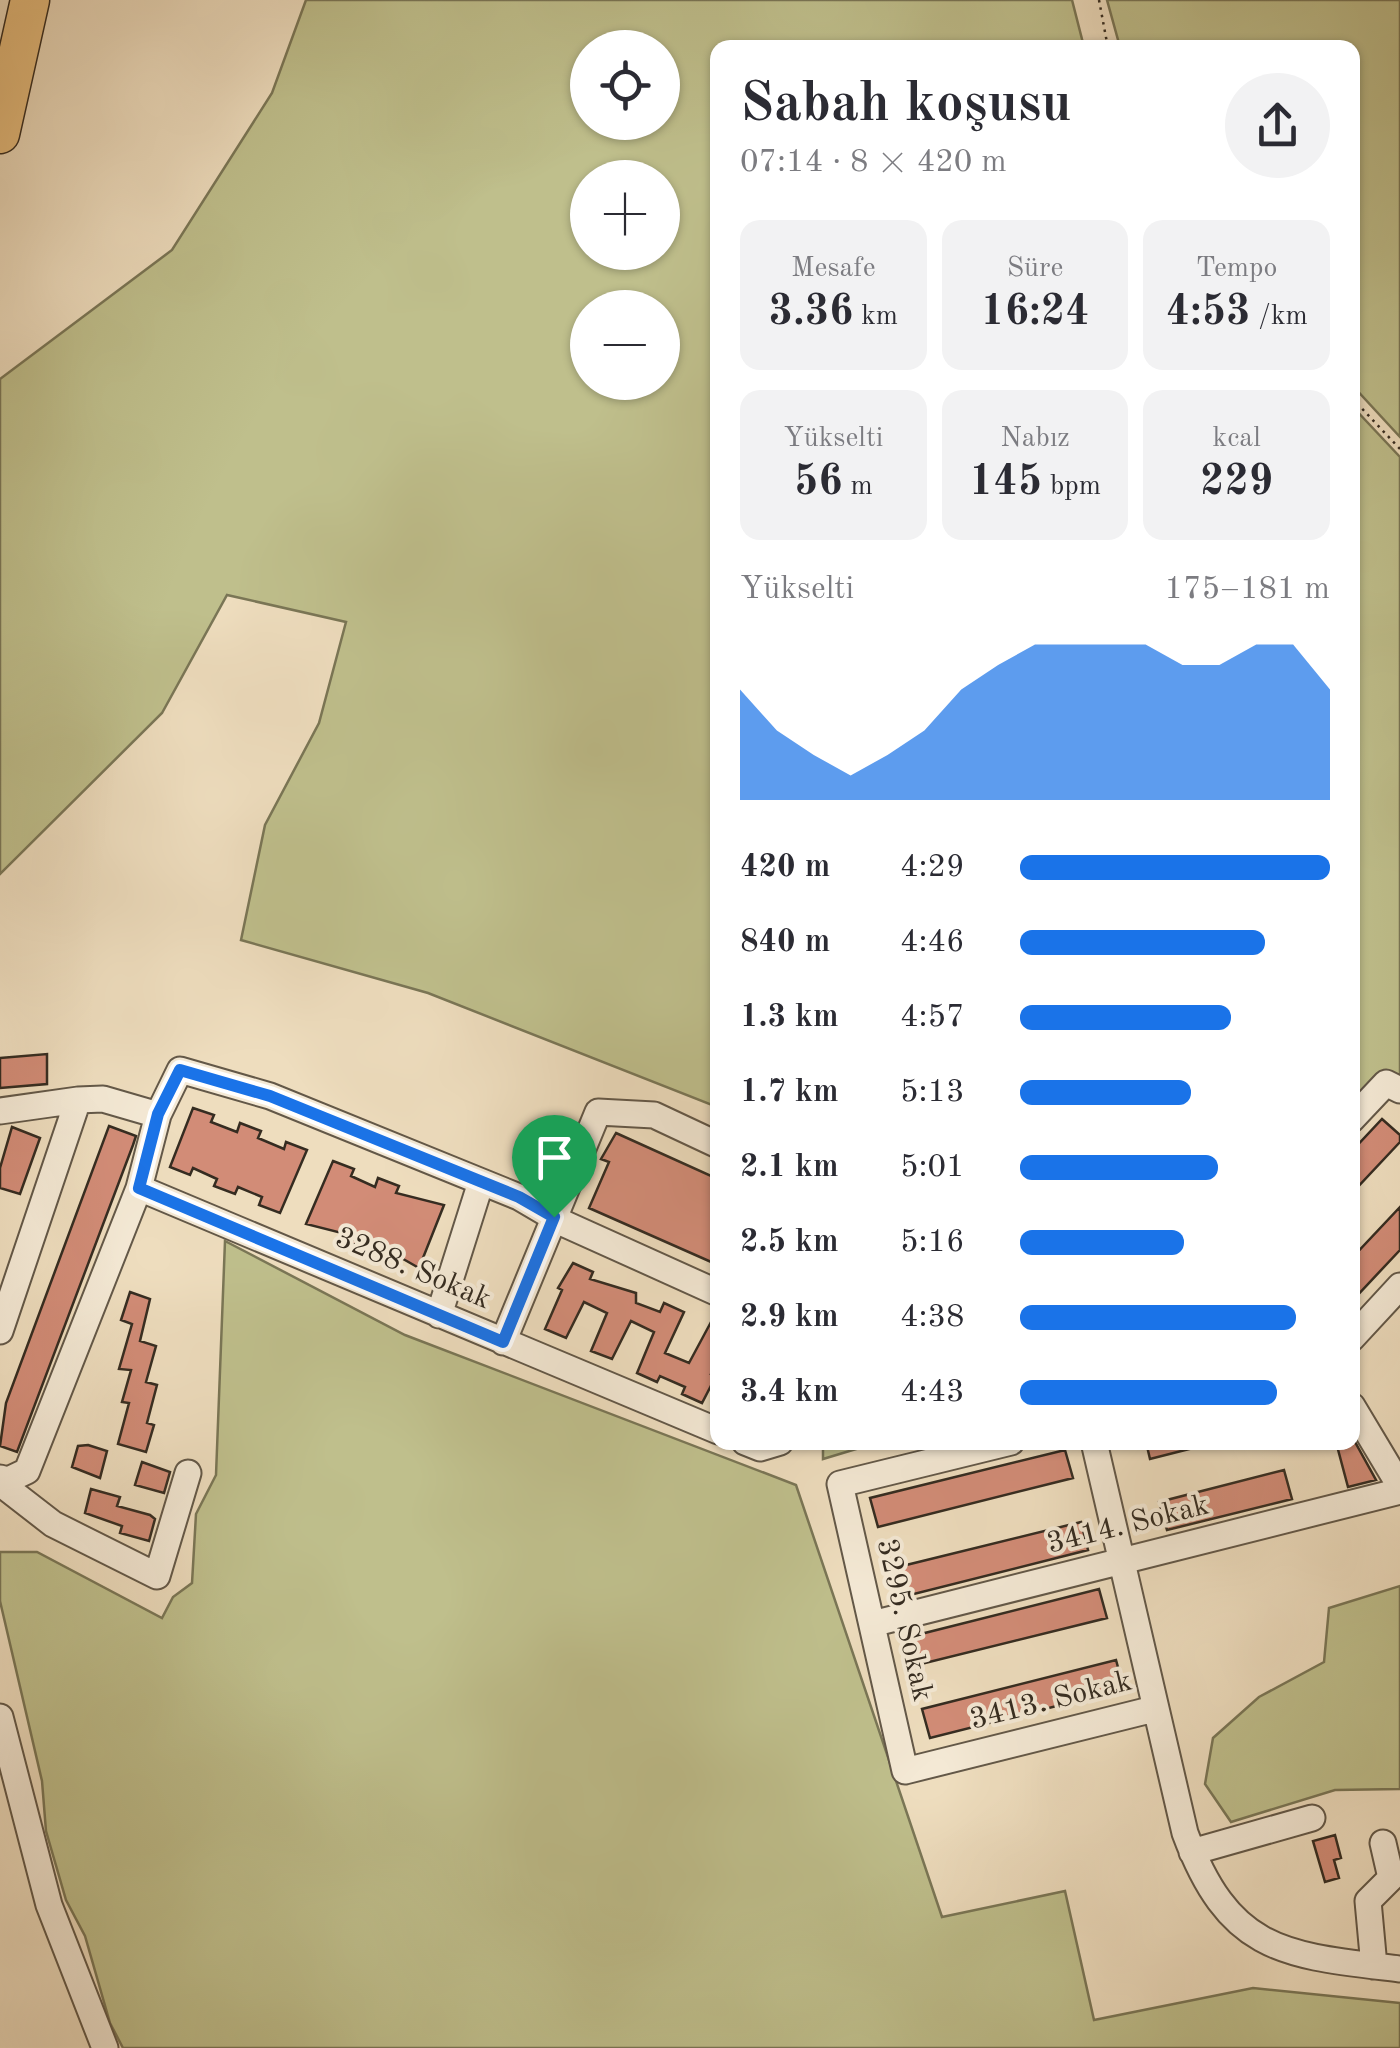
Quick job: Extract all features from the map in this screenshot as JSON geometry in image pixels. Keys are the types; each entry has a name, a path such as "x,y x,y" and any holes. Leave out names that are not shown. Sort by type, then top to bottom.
{"highway":[{"path":"0,134 30,0"}],"street":[{"path":"0,1481 27,1472 139,1188 158,1114 180,1070 270,1096 481,1182 710,1289"},
{"path":"1360,1110 1386,1083 1400,1090"},
{"path":"0,1111 103,1098 158,1114"},
{"path":"0,1331 78,1100"},
{"path":"503,1342 598,1112 654,1115 710,1141"},
{"path":"439,1315 481,1182"},
{"name":"3288. Sokak","path":"139,1188 710,1428"},
{"path":"1360,1329 1400,1286"},
{"path":"1360,1420 1400,1488"},
{"name":"3295. Sokak","path":"905,1770 840,1484 978,1450"},
{"path":"1096,1450 1156,1718 1192,1852 1213,1894 1252,1936 1285,1953 1387,1967 1368,1901 1391,1878 1383,1844"},
{"path":"0,1481 52,1524 157,1576 188,1473"},
{"name":"3414. Sokak","path":"872,1624 1400,1488"},
{"path":"0,1717 49,1905 105,2048"},
{"name":"3413. Sokak","path":"905,1770 1156,1718"},
{"path":"1192,1852 1312,1818"}],"path":[{"path":"1099,0 1106,40"},
{"path":"1360,406 1400,449"}],"green space":[{"path":"306,0 1072,0 1082,40 710,40 710,1104 428,993 241,940 265,825 319,723 346,622 227,595 162,713 0,874 0,379 172,250 272,93"},
{"path":"1107,0 1400,0 1400,437 1360,394 1360,40 1118,40"},
{"path":"1360,414 1400,457 1400,1074 1379,1076 1360,1094"},
{"path":"225,1241 405,1335 796,1485 942,1917 1065,1891 1094,2020 1253,1988 1400,2003 1400,2048 123,2048 110,2023 85,1936 66,1900 46,1831 42,1781 0,1601 0,1552 37,1552 162,1618 173,1597 192,1583 196,1514 216,1475"},
{"path":"823,1450 853,1450 823,1459"},
{"path":"1400,1586 1400,1789 1335,1790 1231,1822 1205,1784 1213,1738 1259,1697 1324,1662 1329,1608"}],"building":[{"path":"47,1054 47,1084 0,1088 0,1058"},
{"path":"193,1108 214,1115 211,1122 237,1132 240,1123 261,1131 258,1138 284,1149 286,1142 307,1150 280,1213 259,1205 262,1197 238,1187 235,1194 214,1186 217,1179 193,1168 190,1175 170,1167"},
{"path":"1382,1119 1400,1135 1400,1142 1360,1184 1360,1142"},
{"path":"109,1126 136,1136 17,1452 0,1446 6,1403"},
{"path":"12,1127 40,1138 20,1194 0,1188 0,1168"},
{"path":"616,1133 710,1175 710,1261 589,1208 609,1162 601,1159"},
{"path":"333,1161 354,1169 351,1176 375,1187 378,1178 399,1186 396,1193 444,1205 419,1268 375,1243 371,1251 351,1243 354,1236 306,1224"},
{"path":"1400,1207 1400,1250 1360,1292 1360,1250"},
{"path":"573,1263 593,1272 590,1279 636,1293 636,1303 660,1312 664,1303 684,1312 665,1353 689,1363 710,1324 710,1388 702,1403 682,1394 685,1387 660,1376 657,1382 637,1373 654,1332 631,1321 612,1359 591,1351 607,1313 584,1302 566,1338 545,1329 562,1290 558,1288"},
{"path":"130,1292 150,1299 140,1341 156,1346 146,1382 157,1385 147,1423 154,1425 146,1452 118,1444 129,1403 122,1402 131,1370 119,1369 132,1324 121,1320"},
{"path":"78,1446 107,1451 100,1478 72,1467"},
{"path":"1065,1450 1073,1478 878,1527 870,1498"},
{"path":"1148,1450 1185,1450 1150,1459"},
{"path":"1338,1450 1359,1450 1376,1480 1348,1487"},
{"path":"142,1462 170,1472 164,1493 135,1485"},
{"path":"1284,1470 1292,1499 1167,1530 1159,1502"},
{"path":"91,1489 120,1497 117,1506 155,1519 149,1541 120,1533 122,1526 85,1513"},
{"path":"1081,1522 1088,1550 894,1599 886,1570"},
{"path":"1099,1589 1107,1618 913,1666 905,1638"},
{"path":"1116,1660 1124,1689 930,1738 922,1709"},
{"path":"1335,1835 1341,1858 1334,1860 1339,1878 1325,1882 1313,1841"}],"route":[{"path":"180,1070 270,1096 519,1197 554,1217 503,1342 139,1188 158,1114 180,1070"}]}
